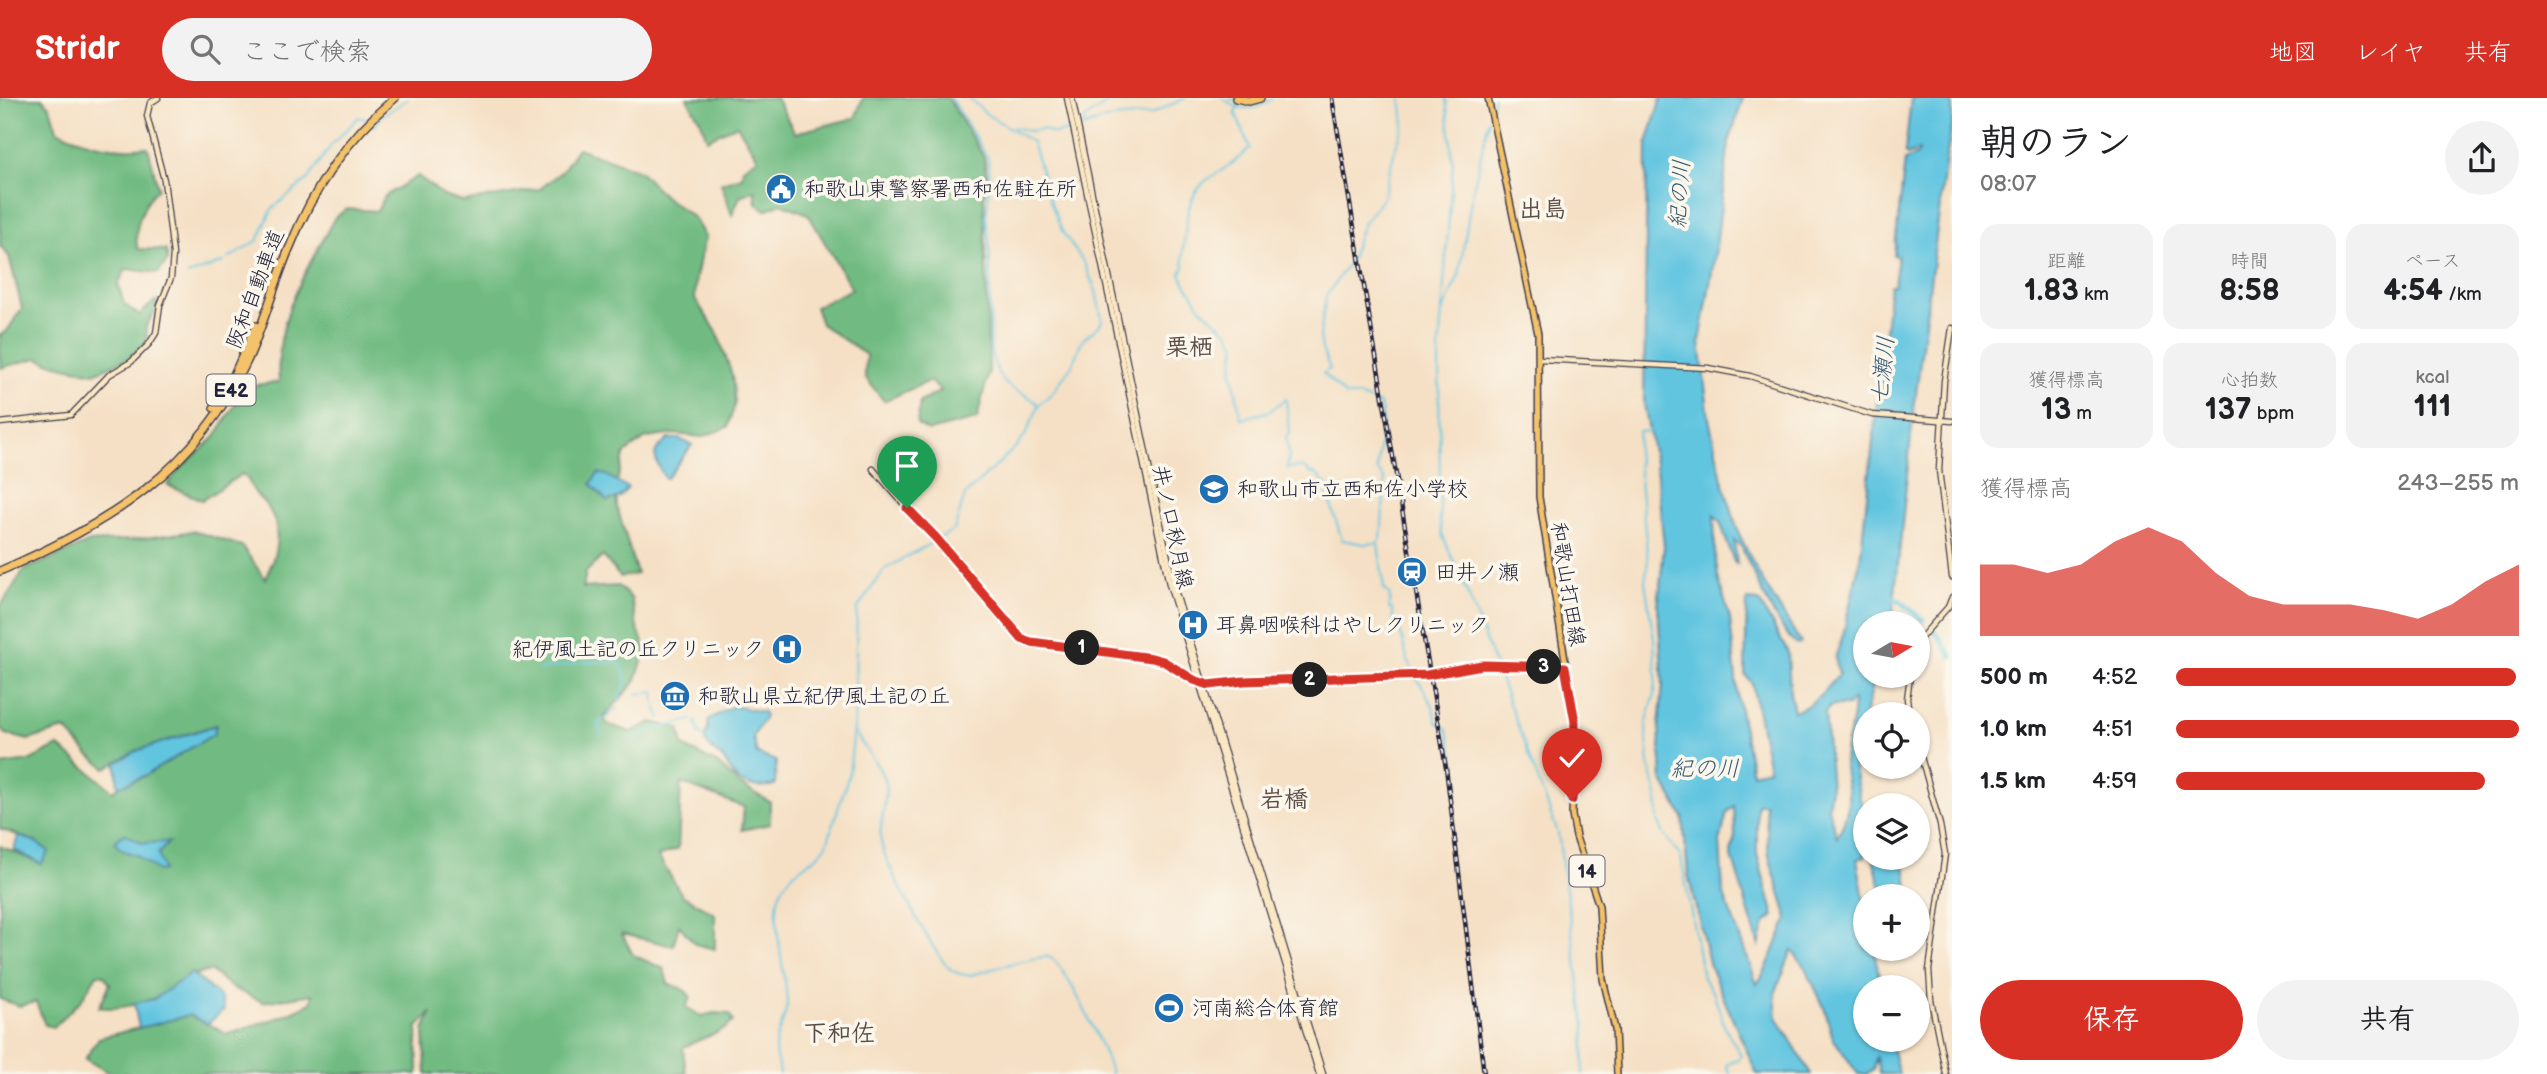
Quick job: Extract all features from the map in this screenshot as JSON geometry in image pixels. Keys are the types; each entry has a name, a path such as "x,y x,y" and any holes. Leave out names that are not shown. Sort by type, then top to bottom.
{"highway":[{"name":"阪和自動車道","path":"0,569 74,533 118,506 162,470 190,440 212,411 242,358 305,201 329,164 387,98"},
{"name":"阪和自動車道","path":"365,122 395,98"},
{"path":"1236,98 1249,101 1260,98"}],"main road":[{"path":"0,423 71,415 109,375 137,356 153,339 160,305 171,278 173,260 164,180 147,116 150,103 158,98"},
{"name":"井ノ口秋月線","path":"1067,98 1166,571 1321,1074"},
{"name":"井ノ口秋月線","path":"1072,98 1100,222 1167,557 1201,683"},
{"name":"和歌山打田線","path":"1488,98 1542,359 1539,497 1575,722 1573,815 1576,837 1599,906 1603,979 1615,1030 1617,1074"},
{"path":"1952,328 1938,421 1939,482 1952,578"},
{"path":"1542,359 1725,370 1854,411 1872,415 1952,421"},
{"path":"873,469 1022,639 1031,642 1152,658 1163,661 1201,683 1427,675 1494,665 1565,667"},
{"path":"1930,627 1948,607 1952,597"},
{"path":"1927,779 1940,825 1944,854 1929,970 1931,1000 1946,1074"}],"green space":[{"path":"0,98 42,98 50,107 57,130 79,140 102,146 148,147 158,188 140,216 138,249 166,250 168,260 158,273 126,269 118,284 124,304 139,315 156,300 157,308 146,326 147,343 126,360 94,373 37,358 0,368 0,335 7,331 22,308 9,256 0,246"},
{"path":"687,98 776,98 795,133 855,118 863,98 948,98 984,157 987,177 984,196 989,371 977,419 929,431 917,424 920,402 941,391 929,381 884,401 865,377 866,355 821,324 815,307 852,289 808,214 781,203 766,210 756,203 755,190 740,196 732,215 721,183 742,177 743,168 758,158 737,125 707,139"},
{"path":"578,148 640,171 664,196 694,218 705,237 696,277 695,299 717,332 732,375 735,403 728,427 702,437 675,434 646,438 625,453 616,485 617,507 637,574 620,577 603,556 586,572 583,588 618,586 631,598 637,627 646,650 635,682 604,717 607,724 631,732 652,722 679,728 683,746 718,764 739,784 770,802 770,824 742,830 744,807 681,783 678,849 658,856 682,895 715,914 715,949 695,944 679,925 673,946 622,934 633,955 664,969 668,984 689,994 691,998 686,1007 701,1016 729,1014 733,1021 723,1030 683,1048 686,1074 426,1074 424,1030 432,1012 417,1028 418,1074 111,1074 85,1059 99,1038 190,1015 227,1034 283,1016 311,1003 313,994 263,1002 232,988 211,971 185,979 147,1001 105,1008 99,1007 110,984 104,975 97,974 82,999 54,1027 45,1025 36,1002 19,1006 0,999 0,846 41,864 34,841 0,829 0,765 29,761 58,746 113,791 144,776 214,734 215,725 136,751 106,768 89,755 65,729 28,740 6,734 0,727 0,607 24,570 90,542 131,540 194,531 242,546 265,579 275,553 276,526 269,509 245,476 242,474 202,500 167,485 179,470 214,438 247,386 279,382 279,359 287,316 303,276 335,217 347,209 377,211 385,196 418,176 444,196 463,202 540,189 562,171"}],"water":[{"name":"紀の川","path":"1661,98 1743,98 1729,142 1715,254 1700,342 1709,419 1722,479 1739,534 1759,575 1801,643 1798,645 1782,627 1741,546 1734,540 1737,564 1734,562 1720,522 1714,515 1718,577 1730,619 1738,699 1752,773 1769,769 1752,683 1745,675 1747,600 1759,601 1788,652 1790,693 1794,711 1801,709 1824,691 1839,674 1835,658 1860,560 1890,285 1894,285 1898,256 1894,255 1905,160 1919,152 1907,155 1905,153 1911,98 1952,98 1952,127 1913,417 1893,611 1853,611 1853,688 1872,688 1869,702 1853,700 1848,706 1831,706 1825,712 1831,789 1828,808 1837,837 1848,805 1844,761 1853,714 1853,779 1856,779 1859,793 1853,793 1853,870 1859,870 1861,884 1853,884 1853,961 1876,961 1879,975 1853,975 1853,1052 1893,1052 1899,1074 1879,1074 1876,1056 1873,1070 1858,1074 1833,1038 1824,1007 1806,969 1792,950 1775,994 1777,1017 1811,1074 1757,1074 1710,967 1688,874 1683,817 1662,780 1659,726 1663,685 1658,606 1664,546 1656,468 1644,404 1647,143","holes":["1757,804 1765,804 1769,856 1788,919 1757,984 1723,892 1720,842 1727,812 1734,806 1735,836 1731,853 1759,946 1765,923 1774,916 1757,854"]},
{"path":"668,439 679,439 692,445 665,478 655,454"},
{"path":"598,473 628,488 620,497 607,501 591,484"},
{"path":"733,706 763,712 765,717 753,737 757,754 776,761 775,785 755,786 740,781 705,741 708,720"},
{"path":"216,725 214,734 144,776 118,787 116,763 136,751"},
{"path":"125,834 143,843 169,842 158,854 164,870 158,871 136,855 121,850 115,843"},
{"path":"18,836 34,841 49,851 42,864 14,850"},
{"path":"1876,870 1906,870 1907,884 1880,884"},
{"path":"192,973 221,998 224,1010 207,1024 190,1015 139,1028 134,1003 154,999"}],"waterway":[{"path":"371,123 375,126 382,116 409,98"},
{"path":"951,98 988,158 990,177 986,217 991,352 1006,383 1038,405"},
{"path":"938,539 954,530 965,495 1018,445 1039,405 1053,392 1072,365 1082,340 1100,325 1102,320 1096,291 1084,263 1062,231 1032,142 985,113 969,98"},
{"path":"1085,125 1085,119 1114,98"},
{"path":"1083,127 1105,119 1152,114 1185,98"},
{"path":"1222,98 1238,108 1235,112 1250,148 1204,182 1195,193 1188,210 1183,251 1184,267 1180,274 1201,308 1228,332 1236,344 1232,371 1241,419 1270,411 1286,398 1289,434 1286,436 1289,456 1287,468 1300,467 1311,474 1315,473 1328,487 1342,540 1364,544 1378,543 1384,589 1390,595 1389,609 1392,609 1394,622 1399,626 1408,662 1415,673"},
{"path":"1230,98 1238,102 1238,107"},
{"path":"1238,107 1256,107 1272,98"},
{"path":"1378,542 1381,539 1385,480 1377,469 1383,418 1380,404 1358,396 1346,396 1323,373 1330,369 1320,336 1326,296 1350,261 1363,224 1383,198 1404,125 1401,98"},
{"path":"1446,98 1453,164 1439,350 1440,521 1442,534 1470,599 1558,833 1585,1026 1583,1074"},
{"path":"1492,105 1494,98"},
{"path":"228,259 258,240 272,209 308,179 333,143 359,117 367,120"},
{"path":"1443,310 1459,275 1471,200 1489,119"},
{"path":"1013,127 1030,131 1043,129 1054,134 1071,130"},
{"path":"188,275 224,262"},
{"path":"1650,432 1639,431 1637,450 1648,560 1645,582 1654,639 1656,677 1655,694 1646,724 1649,764 1657,796 1658,821 1681,857 1703,978 1714,994 1725,1028 1741,1055 1726,1066 1730,1074"},
{"path":"780,1074 775,1048 787,1000 777,903 785,883 827,844 849,774 854,729 857,609 885,569 933,542"},
{"name":"七瀬川","path":"1889,596 1912,611"},
{"name":"七瀬川","path":"1935,631 1952,656"},
{"path":"583,662 621,664 627,682 618,700"},
{"path":"539,670 578,663"},
{"path":"1417,678 1433,706 1437,723 1447,729 1454,755"},
{"path":"637,694 654,692 655,705 661,718"},
{"path":"601,735 597,725 617,708"},
{"path":"636,738 656,729 692,720"},
{"path":"696,721 699,733 704,738"},
{"path":"854,730 883,776 886,793 881,837 886,857 912,910 943,960 955,972 970,975 1049,957 1075,991 1111,1074"}],"railway":[{"path":"1332,98 1446,768 1484,1074"}],"place":[{"name":"和歌山東警察署西和佐駐在所","path":"781,189"},
{"name":"和歌山市立西和佐小学校","path":"1214,489"},
{"name":"田井ノ瀬","path":"1412,572"},
{"name":"耳鼻咽喉科はやしクリニック","path":"1193,625"},
{"name":"紀伊風土記の丘クリニック","path":"787,649"},
{"name":"和歌山県立紀伊風土記の丘","path":"675,696"},
{"name":"河南総合体育館","path":"1169,1008"}],"district":[{"name":"出島","path":"1543,209"},
{"name":"栗栖","path":"1189,347"},
{"name":"岩橋","path":"1284,799"},
{"name":"下和佐","path":"839,1033"}],"route":[{"path":"907,508 1022,639 1152,658 1163,661 1203,684 1427,675 1490,664 1565,667 1576,739 1572,800"}]}
